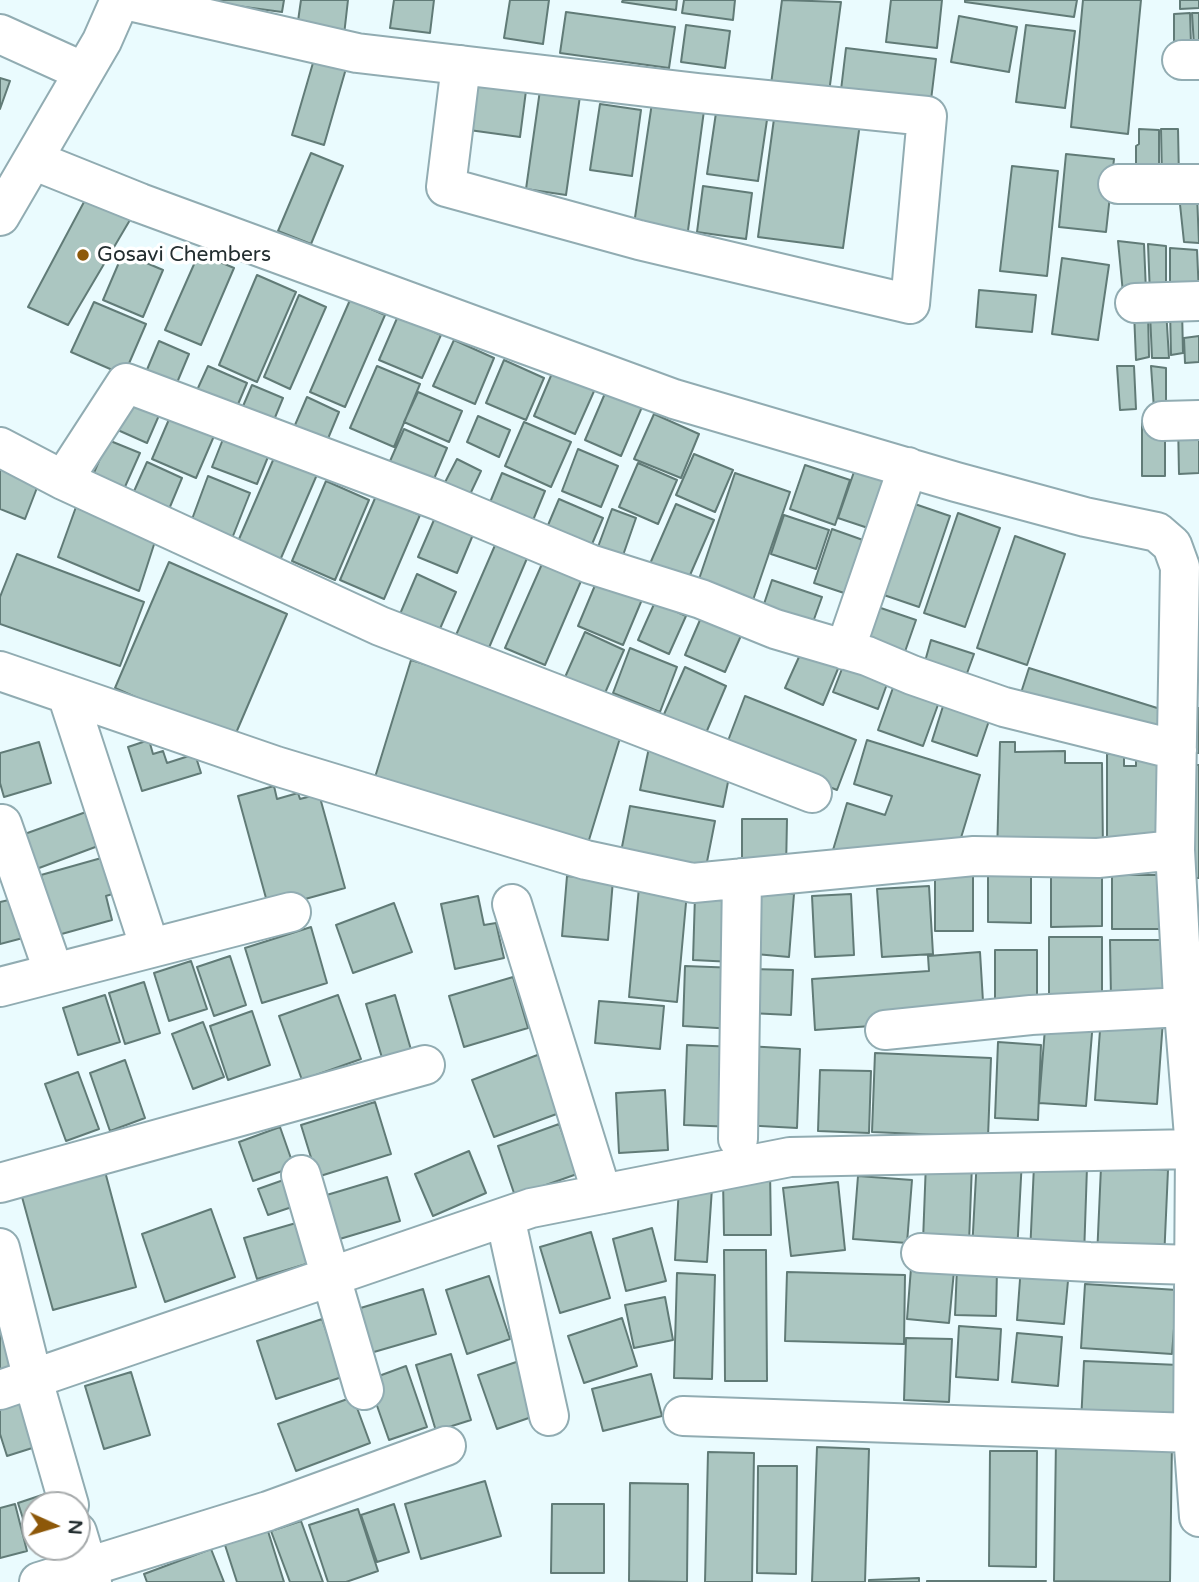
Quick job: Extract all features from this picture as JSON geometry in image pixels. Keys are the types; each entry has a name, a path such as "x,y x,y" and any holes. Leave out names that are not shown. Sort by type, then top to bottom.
{"street":[{"path":"0,216 102,41 122,0 357,53 927,116 910,304 639,240 446,187 461,65"},
{"path":"0,34 84,72"},
{"path":"33,159 140,203 674,399 1072,513 1157,533 1172,545 1180,567 1189,628 1184,755 1175,850 1188,890 1188,1001 1195,1149 1194,1433 1199,1517"},
{"path":"1118,184 1199,184"},
{"path":"1135,303 1199,301"},
{"path":"63,480 126,383 437,500 590,564 701,599 775,629 845,650 1004,707 1184,755"},
{"path":"0,447 63,480 380,626 812,793"},
{"path":"845,650 908,467"},
{"path":"0,671 276,766 586,860 693,883 974,856 1098,858 1175,850"},
{"path":"67,694 150,948"},
{"path":"2,824 54,973"},
{"path":"738,1139 742,878"},
{"path":"512,904 602,1194"},
{"path":"0,987 291,912"},
{"path":"885,1030 1188,1001"},
{"path":"0,1183 425,1065"},
{"path":"17,1385 531,1208 790,1157 1195,1149"},
{"path":"301,1175 364,1391"},
{"path":"506,1217 550,1416"},
{"path":"0,1248 17,1385 63,1491"},
{"path":"921,1253 1194,1265"},
{"path":"682,1416 1194,1433"},
{"path":"39,1582 90,1575 446,1446"}],"building":[{"path":"193,0 284,0 282,12"},
{"path":"301,0 348,0 344,35 297,28"},
{"path":"394,0 434,0 430,33 390,28"},
{"path":"510,0 549,0 543,44 504,38"},
{"path":"677,0 676,10 622,2"},
{"path":"684,0 735,0 733,20 682,13"},
{"path":"782,0 841,2 828,100 770,92"},
{"path":"891,0 942,0 937,48 886,42"},
{"path":"965,0 1077,0 1074,17"},
{"path":"1083,0 1141,0 1128,134 1071,127"},
{"path":"1180,0 1199,0 1199,8 1180,9"},
{"path":"566,12 675,27 669,68 560,53"},
{"path":"1190,13 1191,44 1174,44 1174,14"},
{"path":"1192,13 1199,13 1199,45 1194,46"},
{"path":"959,16 1017,27 1009,72 951,62"},
{"path":"686,25 730,31 725,68 681,62"},
{"path":"1026,25 1075,31 1065,108 1016,102"},
{"path":"846,48 936,59 931,100 841,90"},
{"path":"315,56 347,65 324,145 292,135"},
{"path":"476,76 527,83 520,137 469,130"},
{"path":"0,78 10,81 0,109"},
{"path":"541,83 581,89 566,195 526,189"},
{"path":"653,96 705,103 687,238 633,231"},
{"path":"600,104 641,110 632,176 590,170"},
{"path":"776,104 861,116 843,248 758,237"},
{"path":"717,106 768,113 758,181 707,174"},
{"path":"1139,129 1159,130 1159,172 1136,172"},
{"path":"1161,129 1178,129 1179,178 1162,179"},
{"path":"311,153 343,166 311,244 278,231"},
{"path":"1066,154 1114,159 1106,232 1059,227"},
{"path":"1012,166 1058,171 1047,276 1000,271"},
{"path":"703,186 752,193 746,239 697,232"},
{"name":"Gosavi Chembers","path":"92,187 140,203 68,325 28,307"},
{"path":"1179,195 1197,195 1199,243 1184,242"},
{"path":"1118,241 1144,244 1146,291 1123,293"},
{"path":"1148,244 1166,246 1166,295 1150,295"},
{"path":"1170,248 1197,250 1199,294 1170,295"},
{"path":"123,253 163,270 143,317 103,300"},
{"path":"199,253 234,268 201,345 165,330"},
{"path":"1062,258 1109,265 1098,340 1052,334"},
{"path":"257,275 296,292 257,382 219,365"},
{"path":"979,290 1036,295 1032,332 976,327"},
{"path":"299,295 326,307 290,389 264,377"},
{"path":"350,300 385,315 345,407 310,392"},
{"path":"94,302 146,324 124,375 71,352"},
{"path":"1166,309 1169,358 1152,358 1150,313"},
{"path":"1170,309 1182,309 1183,353 1171,355"},
{"path":"1134,312 1148,312 1149,357 1136,360"},
{"path":"398,316 441,335 422,378 379,360"},
{"path":"1199,336 1199,362 1185,363 1184,338"},
{"path":"454,340 494,358 475,404 433,386"},
{"path":"159,341 189,354 171,397 141,384"},
{"path":"504,360 544,378 526,420 486,403"},
{"path":"208,366 247,383 233,416 193,399"},
{"path":"377,366 420,384 394,447 350,428"},
{"path":"1117,366 1134,366 1136,409 1120,410"},
{"path":"1151,366 1166,368 1166,407 1154,409"},
{"path":"553,371 595,389 575,434 534,416"},
{"path":"252,385 283,398 269,432 238,418"},
{"path":"606,391 642,407 621,456 585,440"},
{"path":"418,392 462,411 449,442 404,422"},
{"path":"124,397 160,413 147,443 111,427"},
{"path":"307,397 339,412 322,453 289,439"},
{"path":"173,410 217,429 196,478 152,459"},
{"path":"654,414 699,434 681,478 634,459"},
{"path":"478,416 510,430 499,457 467,442"},
{"path":"524,422 571,442 551,487 505,466"},
{"path":"1178,422 1199,422 1199,473 1179,474"},
{"path":"1142,423 1165,423 1165,476 1142,476"},
{"path":"227,429 272,447 257,484 212,467"},
{"path":"404,429 447,448 431,486 387,468"},
{"path":"108,440 140,453 124,489 93,475"},
{"path":"578,449 618,466 601,507 562,491"},
{"path":"277,451 319,470 278,565 236,546"},
{"path":"694,454 733,470 715,512 676,495"},
{"path":"457,459 481,471 465,505 440,492"},
{"path":"147,462 182,478 167,514 131,498"},
{"path":"0,463 40,480 25,519 0,509"},
{"path":"638,463 677,480 658,524 619,507"},
{"path":"805,465 850,480 835,525 790,509"},
{"path":"855,469 888,480 871,529 838,518"},
{"path":"502,473 545,491 529,530 486,512"},
{"path":"735,473 790,492 751,606 696,588"},
{"path":"208,476 250,493 229,546 188,530"},
{"path":"326,481 369,500 335,580 292,561"},
{"path":"81,493 159,529 139,591 58,557"},
{"path":"376,496 420,515 384,599 340,580"},
{"path":"559,499 603,518 587,556 543,537"},
{"path":"906,501 950,516 919,607 875,592"},
{"path":"676,504 714,520 687,582 649,566"},
{"path":"612,509 636,518 620,564 595,555"},
{"path":"437,513 475,530 457,573 418,557"},
{"path":"958,513 1000,528 965,627 924,613"},
{"path":"784,515 829,530 816,569 771,554"},
{"path":"832,529 877,545 859,598 814,583"},
{"path":"1015,536 1065,554 1027,665 977,648"},
{"path":"496,543 528,556 485,657 453,642"},
{"path":"17,554 144,602 120,666 0,624 0,597"},
{"path":"169,562 287,614 233,740 115,688"},
{"path":"542,564 581,581 545,665 505,648"},
{"path":"601,571 646,590 623,645 578,626"},
{"path":"417,574 456,592 439,631 400,614"},
{"path":"772,580 822,597 808,636 759,619"},
{"path":"655,602 686,616 669,654 638,640"},
{"path":"872,605 916,620 901,663 857,648"},
{"path":"703,613 743,631 725,672 685,655"},
{"path":"585,632 624,650 601,702 562,684"},
{"path":"931,640 974,654 962,687 922,672"},
{"path":"630,648 677,667 660,712 613,693"},
{"path":"803,648 840,664 823,705 785,688"},
{"path":"847,656 891,673 878,709 833,692"},
{"path":"411,660 624,725 585,853 372,787"},
{"path":"685,667 726,686 703,740 661,721"},
{"path":"1029,668 1170,712 1161,739 1019,699"},
{"path":"894,685 939,702 923,746 878,730"},
{"path":"745,696 856,740 837,790 726,746"},
{"path":"945,700 991,715 977,756 932,741"},
{"path":"1186,708 1199,708 1199,753 1187,753"},
{"path":"149,740 153,754 163,751 167,763 195,754 201,773 142,791 128,747"},
{"path":"867,740 980,775 957,851 850,855 833,850 847,803 885,815 892,796 854,784"},
{"path":"39,742 51,783 4,797 0,783 0,753"},
{"path":"1000,742 1015,742 1015,752 1065,751 1065,763 1102,763 1103,853 997,855"},
{"path":"650,743 729,777 723,807 640,790"},
{"path":"1107,754 1124,754 1124,766 1136,766 1136,759 1157,759 1157,840 1107,841"},
{"path":"1184,765 1199,765 1199,878 1183,878"},
{"path":"274,786 277,799 298,793 300,799 319,794 345,888 269,909 238,796"},
{"path":"630,806 715,821 705,872 620,857"},
{"path":"86,812 98,846 31,871 19,836"},
{"path":"742,819 787,819 786,870 742,870"},
{"path":"112,855 122,891 106,896 112,920 58,935 41,875"},
{"path":"1051,865 1102,865 1102,926 1051,927"},
{"path":"935,870 973,870 973,931 935,931"},
{"path":"988,870 1031,870 1031,923 988,922"},
{"path":"1112,875 1164,875 1164,929 1112,929"},
{"path":"567,876 613,880 608,940 562,936"},
{"path":"929,886 933,954 882,957 877,889"},
{"path":"639,887 687,892 677,1002 629,997"},
{"path":"749,890 794,894 789,957 744,953"},
{"path":"851,894 854,955 815,957 812,896"},
{"path":"695,895 736,897 733,962 693,960"},
{"path":"478,896 484,925 496,923 504,958 455,969 441,904"},
{"path":"13,899 23,938 0,944 0,902"},
{"path":"394,903 412,952 353,973 336,925"},
{"path":"311,927 327,983 262,1003 245,948"},
{"path":"1049,937 1102,937 1102,1006 1049,1006"},
{"path":"1110,940 1168,940 1167,999 1111,999"},
{"path":"995,950 1037,950 1037,1010 995,1010"},
{"path":"980,952 984,1018 815,1030 812,979 929,971 928,956"},
{"path":"230,956 246,1005 214,1016 197,967"},
{"path":"191,961 207,1009 169,1021 154,973"},
{"path":"685,966 737,968 734,1029 683,1026"},
{"path":"751,969 793,970 791,1015 749,1013"},
{"path":"513,977 528,1028 464,1047 449,996"},
{"path":"144,982 160,1033 125,1044 109,993"},
{"path":"105,995 120,1042 78,1055 63,1008"},
{"path":"338,995 361,1059 302,1080 279,1016"},
{"path":"395,995 412,1053 383,1061 366,1004"},
{"path":"599,1001 664,1006 660,1049 595,1043"},
{"path":"252,1011 270,1065 228,1080 210,1026"},
{"path":"1046,1016 1093,1021 1086,1106 1039,1103"},
{"path":"1101,1016 1163,1020 1157,1104 1095,1100"},
{"path":"203,1022 224,1077 193,1089 172,1034"},
{"path":"998,1042 1041,1045 1038,1120 995,1118"},
{"path":"687,1045 738,1047 735,1127 684,1125"},
{"path":"746,1046 800,1049 797,1128 742,1125"},
{"path":"875,1053 991,1058 988,1137 872,1132"},
{"path":"540,1054 562,1112 494,1137 472,1080"},
{"path":"125,1060 145,1118 110,1131 90,1073"},
{"path":"820,1070 871,1071 869,1133 818,1131"},
{"path":"78,1072 99,1129 66,1141 45,1084"},
{"path":"665,1090 668,1150 619,1153 616,1093"},
{"path":"375,1102 391,1154 317,1177 301,1125"},
{"path":"559,1124 577,1174 515,1196 498,1146"},
{"path":"280,1127 294,1167 253,1181 239,1142"},
{"path":"469,1151 486,1193 433,1216 415,1174"},
{"path":"977,1157 1022,1159 1017,1253 972,1251"},
{"path":"926,1162 972,1164 969,1243 923,1241"},
{"path":"103,1164 136,1287 53,1310 19,1186"},
{"path":"1034,1165 1087,1167 1084,1256 1030,1254"},
{"path":"1101,1167 1168,1170 1164,1260 1097,1257"},
{"path":"770,1169 771,1235 724,1235 723,1179"},
{"path":"858,1176 912,1180 907,1243 853,1239"},
{"path":"292,1177 301,1204 268,1215 258,1189"},
{"path":"387,1177 400,1221 333,1241 320,1197"},
{"path":"838,1182 845,1250 791,1256 783,1188"},
{"path":"679,1186 712,1188 707,1262 675,1260"},
{"path":"211,1209 235,1277 165,1302 142,1234"},
{"path":"303,1221 316,1261 257,1279 244,1238"},
{"path":"652,1228 666,1281 626,1291 613,1239"},
{"path":"591,1232 610,1298 560,1313 540,1247"},
{"path":"724,1250 766,1250 767,1381 725,1381"},
{"path":"1021,1266 1069,1270 1064,1324 1017,1320"},
{"path":"957,1267 997,1269 996,1316 955,1315"},
{"path":"911,1268 954,1271 949,1323 907,1319"},
{"path":"787,1272 905,1275 904,1344 785,1341"},
{"path":"677,1273 715,1275 712,1379 674,1378"},
{"path":"489,1276 510,1339 467,1354 446,1290"},
{"path":"1085,1284 1177,1290 1172,1354 1081,1348"},
{"path":"423,1289 436,1334 367,1354 354,1310"},
{"path":"665,1297 673,1340 634,1348 625,1305"},
{"path":"622,1318 637,1366 584,1383 568,1336"},
{"path":"322,1319 342,1377 276,1399 257,1341"},
{"path":"0,1323 15,1375 0,1379"},
{"path":"959,1326 1001,1329 998,1380 956,1377"},
{"path":"1017,1333 1062,1337 1058,1386 1012,1382"},
{"path":"906,1338 952,1339 949,1402 904,1400"},
{"path":"451,1354 471,1420 436,1431 416,1365"},
{"path":"528,1358 546,1412 497,1429 478,1375"},
{"path":"1084,1361 1179,1365 1176,1428 1081,1423"},
{"path":"406,1366 427,1427 389,1440 368,1380"},
{"path":"131,1372 150,1435 104,1449 85,1386"},
{"path":"651,1374 662,1416 603,1431 592,1389"},
{"path":"25,1383 45,1444 7,1456 0,1434 0,1391"},
{"path":"353,1397 370,1443 296,1471 278,1424"},
{"path":"1056,1439 1172,1441 1170,1582 1054,1581"},
{"path":"817,1447 869,1449 865,1582 812,1582"},
{"path":"990,1451 1037,1451 1036,1567 989,1566"},
{"path":"708,1452 754,1453 752,1582 705,1582"},
{"path":"758,1466 797,1466 796,1574 757,1573"},
{"path":"485,1481 501,1536 421,1559 405,1504"},
{"path":"630,1483 688,1484 687,1582 629,1581"},
{"path":"15,1504 21,1528 21,1553 0,1558 0,1508"},
{"path":"394,1504 409,1552 377,1562 361,1515"},
{"path":"552,1504 604,1504 604,1573 551,1573"},
{"path":"358,1509 378,1571 346,1582 328,1582 309,1525"},
{"path":"301,1521 323,1582 290,1582 271,1531"},
{"path":"267,1528 284,1582 237,1582 224,1542"},
{"path":"211,1549 224,1582 147,1582 144,1574"},
{"path":"919,1578 919,1582 869,1582 869,1580"},
{"path":"927,1581 1046,1581 927,1582"}],"place":[{"name":"Gosavi Chembers","path":"83,255"}]}
